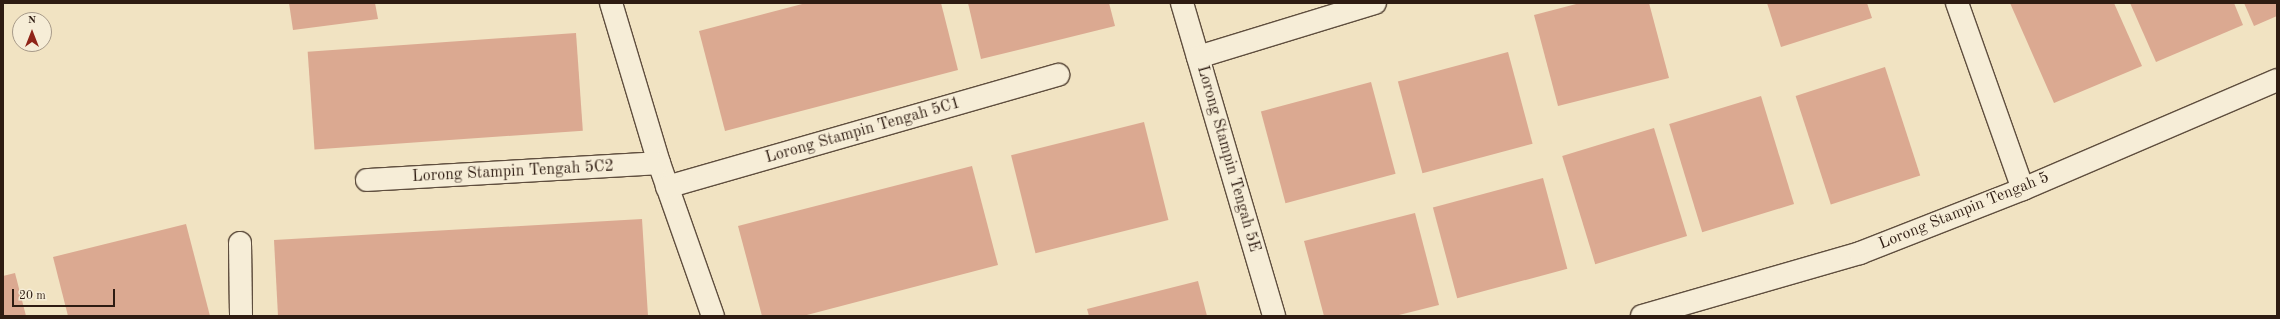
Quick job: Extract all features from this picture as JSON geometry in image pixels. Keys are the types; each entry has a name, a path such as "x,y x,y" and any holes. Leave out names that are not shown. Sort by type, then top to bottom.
{"street":[{"path":"612,3 659,163 713,316"},
{"name":"Lorong Stampin Tengah 5E","path":"1182,3 1274,316"},
{"path":"1198,57 1375,3"},
{"path":"1957,3 2023,189"},
{"name":"Lorong Stampin Tengah 5C1","path":"667,187 1058,75"},
{"name":"Lorong Stampin Tengah 5","path":"1642,316 1860,254 2023,189 2277,80"},
{"name":"Lorong Stampin Tengah 5C2","path":"367,180 659,163"},
{"path":"240,243 241,316"}],"building":[{"path":"289,3 375,3 378,19 293,30"},
{"path":"806,3 941,3 958,70 725,131 699,31"},
{"path":"968,3 1109,3 1115,26 981,59"},
{"path":"1580,3 1649,3 1669,78 1558,106 1534,15"},
{"path":"1767,3 1867,3 1872,18 1781,47"},
{"path":"2010,3 2114,3 2142,66 2054,103"},
{"path":"2130,3 2234,3 2243,25 2156,62"},
{"path":"2244,3 2277,3 2277,16 2254,26"},
{"path":"576,33 583,131 314,150 308,52"},
{"path":"1508,52 1533,144 1422,173 1398,82"},
{"path":"1885,67 1920,175 1831,204 1796,96"},
{"path":"1371,82 1396,174 1285,203 1261,112"},
{"path":"1761,96 1794,204 1702,232 1669,124"},
{"path":"1144,122 1168,220 1036,253 1011,155"},
{"path":"1654,128 1687,236 1595,264 1562,156"},
{"path":"972,166 998,265 803,316 762,316 738,226"},
{"path":"1543,178 1567,269 1457,298 1433,208"},
{"path":"1415,213 1439,305 1395,316 1324,316 1304,241"},
{"path":"642,219 648,316 278,316 274,240"},
{"path":"186,224 210,316 68,316 53,257"},
{"path":"15,273 26,316 3,316 3,276"},
{"path":"1198,281 1207,316 1089,316 1087,309"}]}
